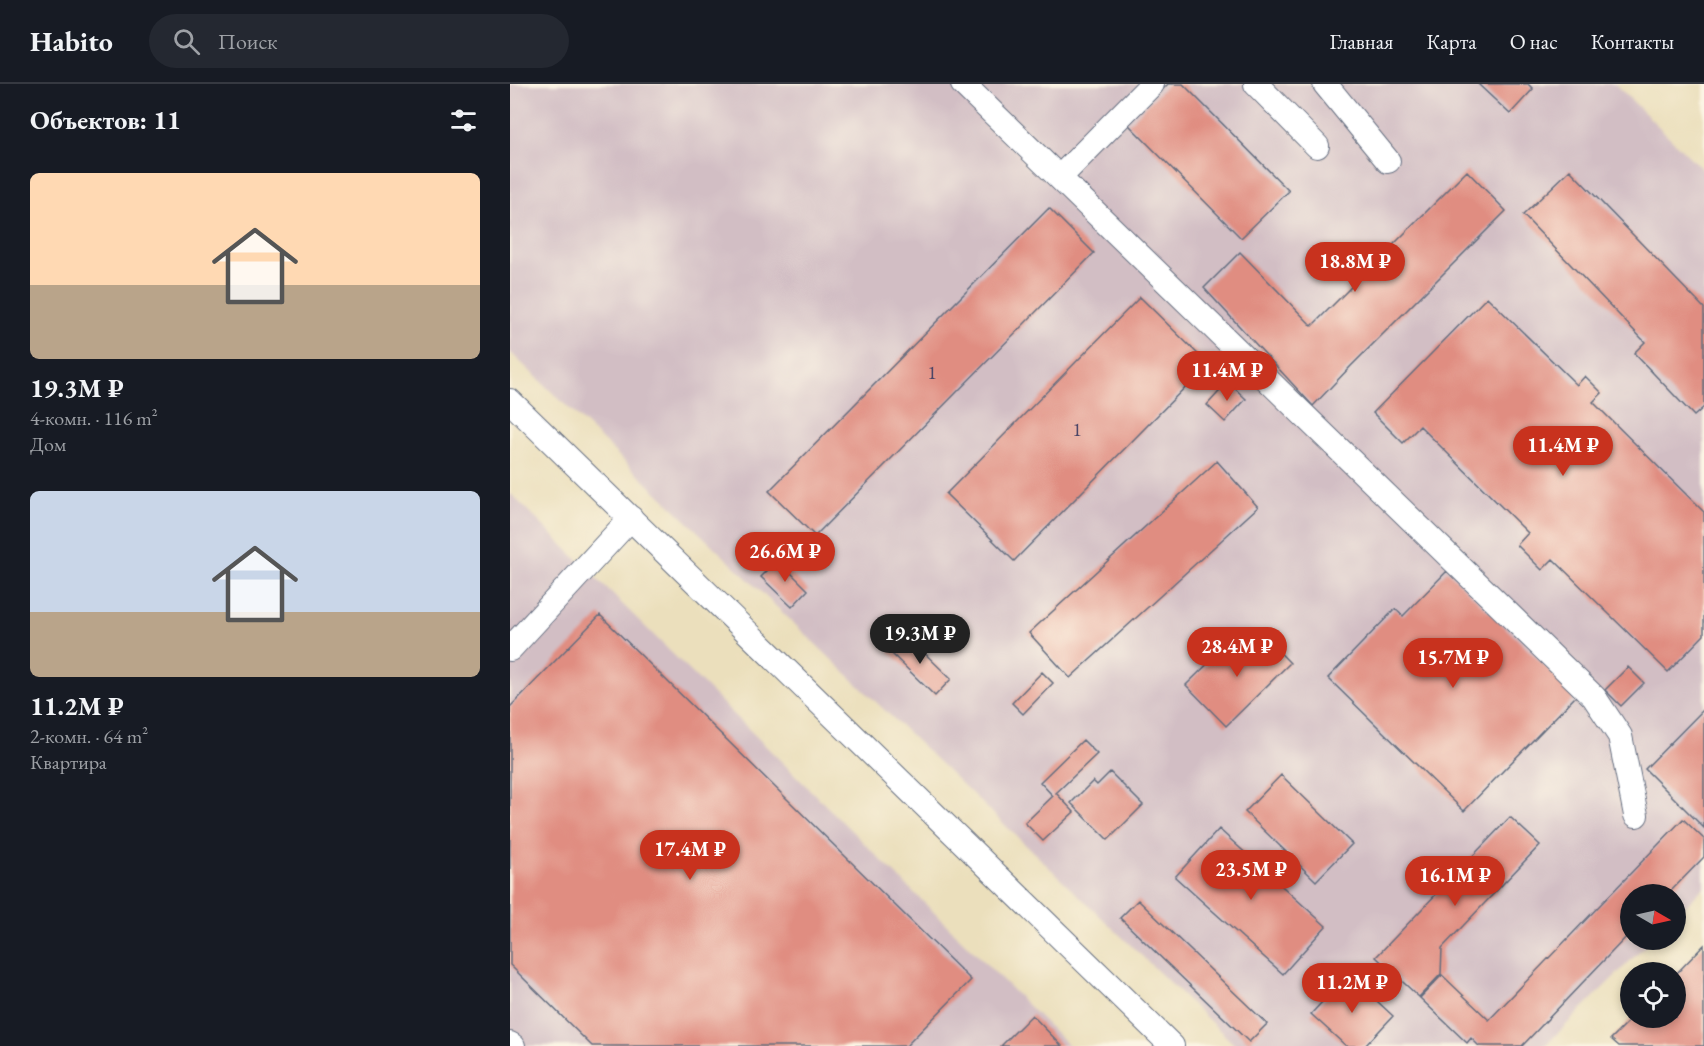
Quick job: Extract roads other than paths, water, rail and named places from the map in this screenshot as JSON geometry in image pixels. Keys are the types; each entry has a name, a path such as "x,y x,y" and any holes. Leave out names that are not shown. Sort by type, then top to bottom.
{"street":[{"path":"963,84 1594,697 1620,736 1636,815"},
{"path":"1060,177 1152,84"},
{"path":"1256,84 1317,146"},
{"path":"1325,84 1388,161"},
{"path":"510,400 1172,1046"},
{"path":"510,649 631,518"}]}
